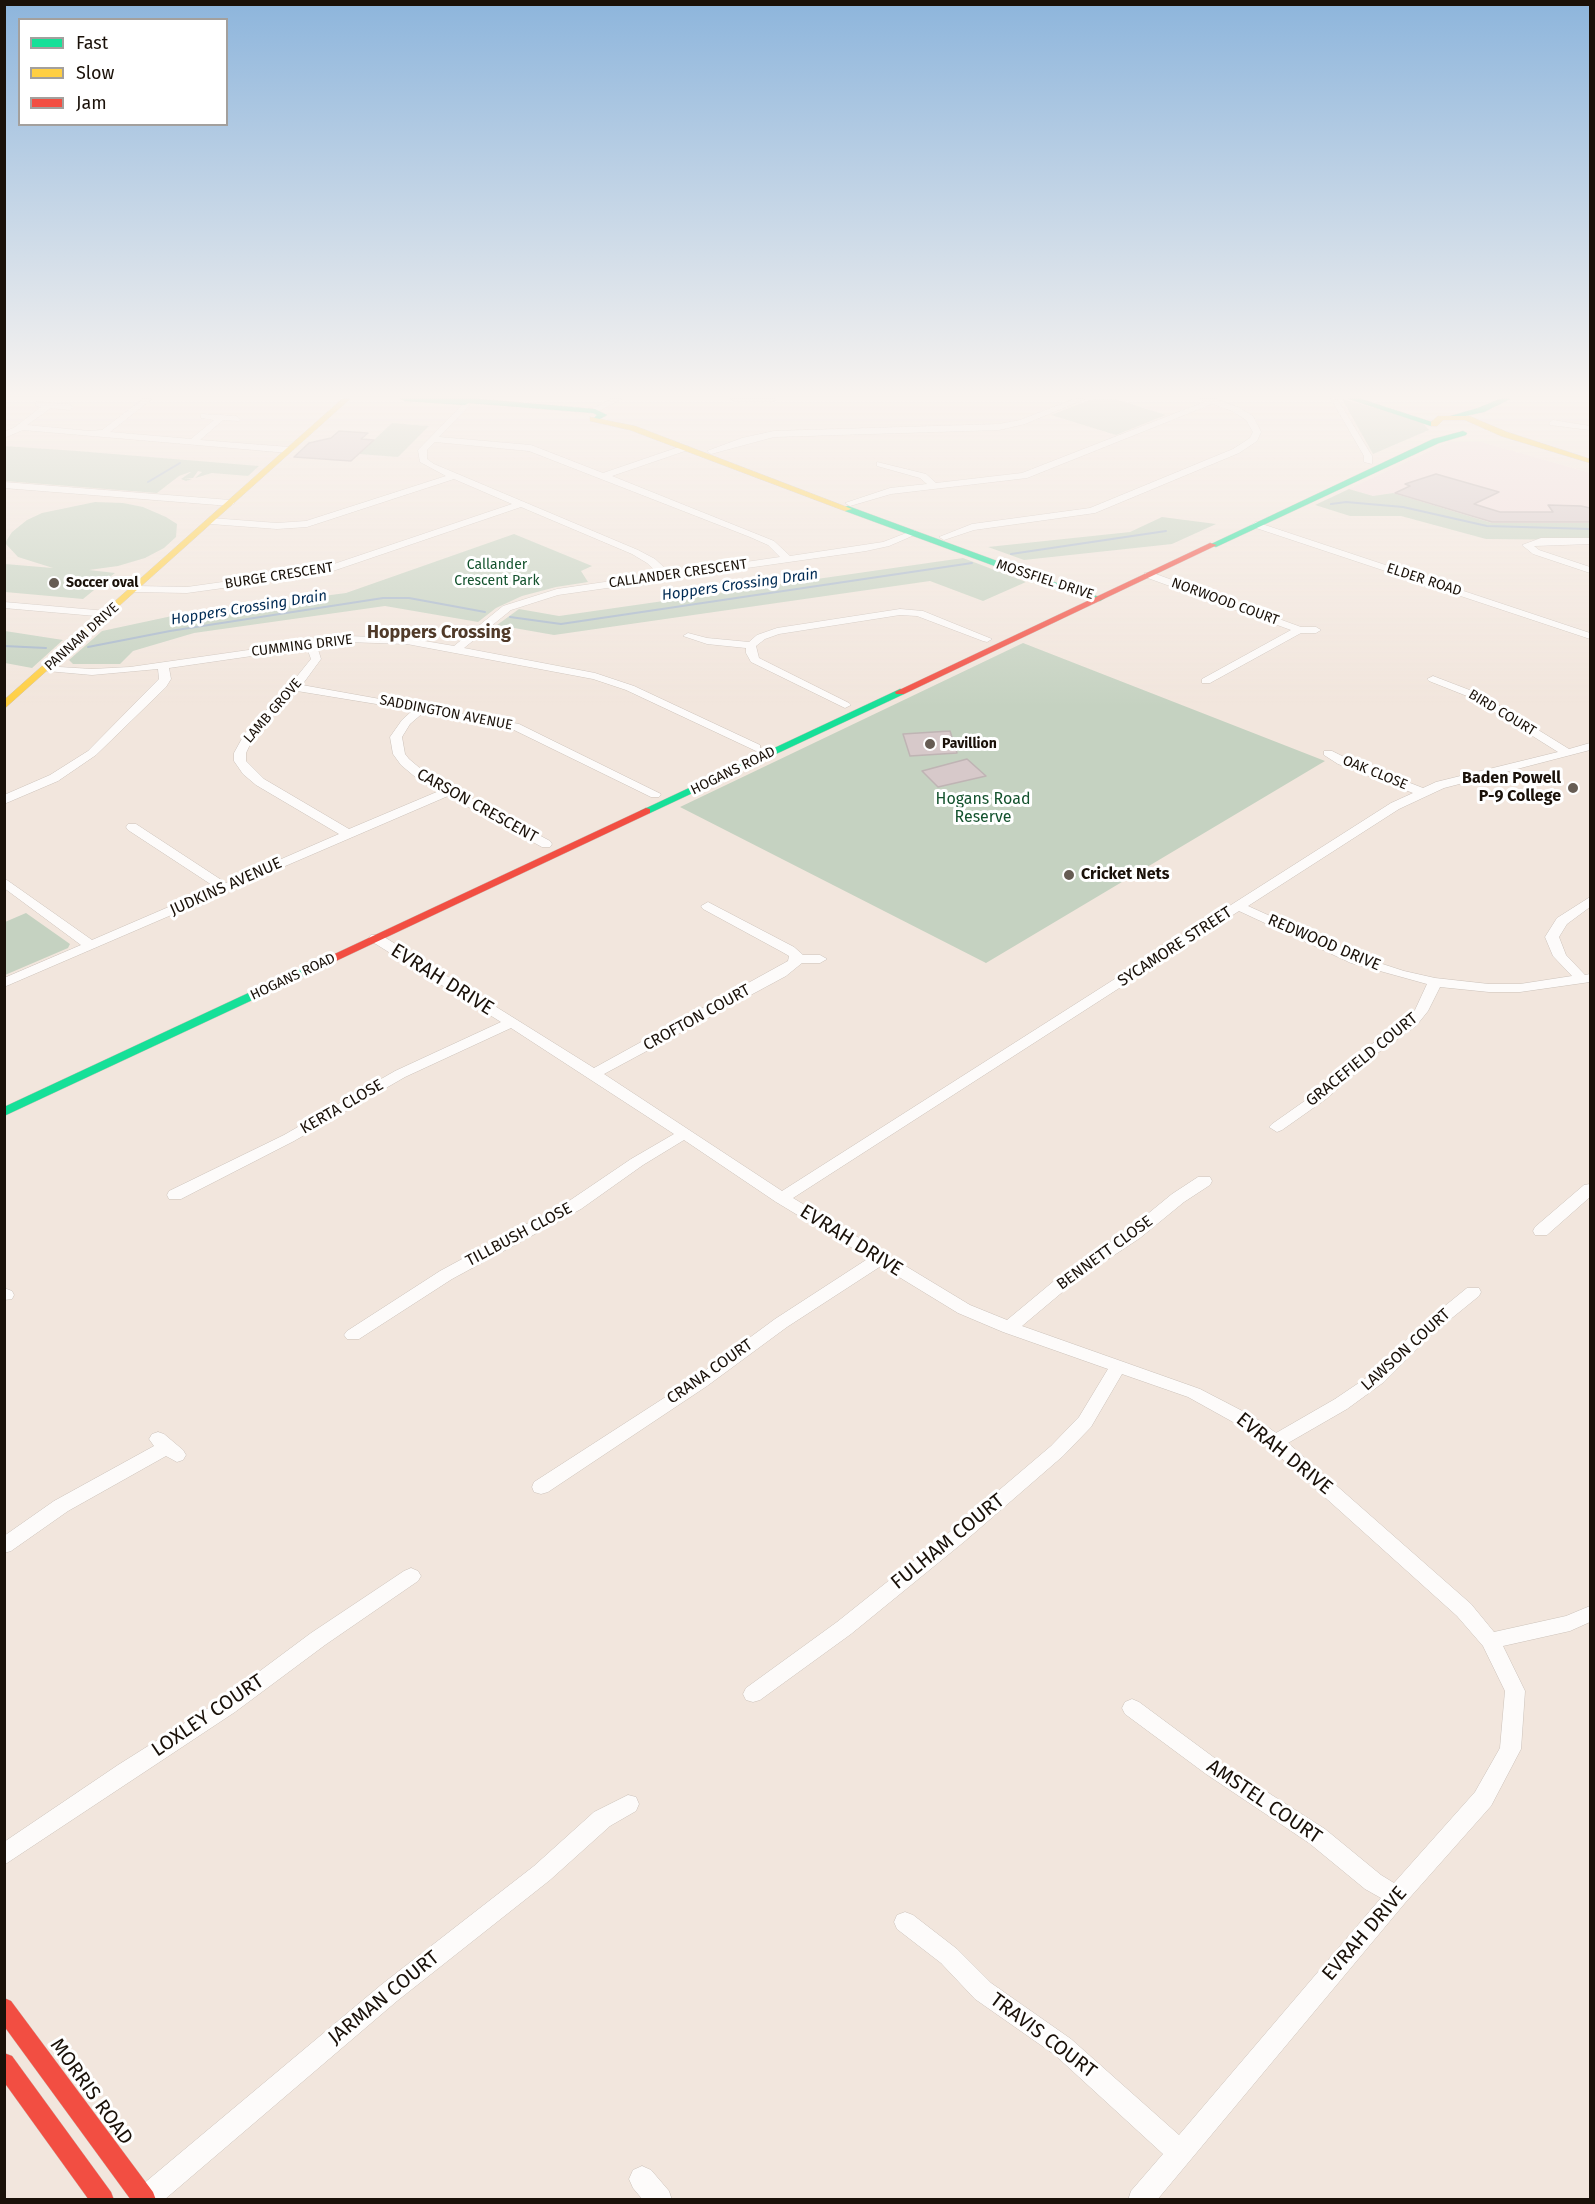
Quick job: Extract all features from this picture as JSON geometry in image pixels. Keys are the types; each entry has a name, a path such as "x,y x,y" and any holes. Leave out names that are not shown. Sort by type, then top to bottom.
{"main road":[{"name":"MOSSFIEL DRIVE","path":"840,502 1091,595"},
{"name":"HOGANS ROAD","path":"4,1112 370,934 546,844 680,783 762,750 1283,502"},
{"name":"HOGANS ROAD","path":"4,1097 701,787 762,750 845,705 987,639 1091,595 1149,575 1306,502"},
{"name":"PANNAM DRIVE","path":"4,706 230,503"},
{"path":"1242,521 1256,525"},
{"path":"680,783 701,787"},
{"name":"MORRIS ROAD","path":"6,2015 145,2199"},
{"path":"4,2063 103,2199"}],"street":[{"path":"216,502 230,503"},
{"path":"211,521 278,526 307,524 375,502"},
{"path":"516,502 635,552 651,561 667,576"},
{"path":"669,502 763,539 780,550 787,559"},
{"path":"846,504 853,502"},
{"path":"939,539 972,527 1092,511 1113,502"},
{"name":"BURGE CRESCENT","path":"135,589 187,590 324,571 521,504"},
{"name":"ELDER ROAD","path":"1256,525 1590,636"},
{"name":"CALLANDER CRESCENT","path":"457,649 507,608 557,592 886,544 919,531"},
{"path":"1590,541 1542,541 1527,545 1536,552 1590,570"},
{"name":"NORWOOD COURT","path":"1149,575 1299,630"},
{"path":"4,605 107,614"},
{"path":"845,705 755,660 751,653 752,645 761,637 777,631 900,612 919,613 987,639"},
{"name":"NORWOOD COURT","path":"1206,681 1299,630 1316,630"},
{"path":"688,636 707,641 752,645"},
{"name":"CUMMING DRIVE","path":"47,668 101,672 163,666 346,639 389,639 575,671 612,681 762,750"},
{"name":"LAMB GROVE","path":"310,644 316,654 316,659 294,687 249,735 240,753 240,761 247,771 260,782 348,834"},
{"path":"4,800 54,778 92,753 162,685 165,679 163,666"},
{"name":"BIRD COURT","path":"1433,679 1476,696 1568,753"},
{"name":"SADDINGTON AVENUE","path":"294,687 329,691 515,726 655,794"},
{"name":"CARSON CRESCENT","path":"422,708 400,729 396,737 399,754 412,770 546,844"},
{"name":"SYCAMORE STREET","path":"782,1198 1395,806 1422,792 1463,779 1590,747"},
{"name":"OAK CLOSE","path":"1328,753 1342,761 1422,792"},
{"name":"JUDKINS AVENUE","path":"4,984 448,791"},
{"path":"132,827 225,888"},
{"path":"4,882 92,946"},
{"path":"1586,978 1560,956 1552,937 1562,921 1590,901"},
{"path":"708,906 789,950 795,954 797,959 820,959"},
{"name":"REDWOOD DRIVE","path":"1238,906 1356,960 1435,982 1489,988 1520,988 1586,978"},
{"name":"EVRAH DRIVE","path":"370,934 594,1074 782,1198 964,1309 1009,1328 1209,1399 1248,1422 1275,1442 1464,1610 1490,1641 1515,1690 1510,1749 1483,1799 1396,1896 1140,2199"},
{"name":"CROFTON COURT","path":"594,1074 781,973 797,959"},
{"name":"GRACEFIELD COURT","path":"1276,1127 1321,1096 1374,1049 1411,1023 1421,1011 1435,982"},
{"name":"KERTA CLOSE","path":"175,1195 289,1138 400,1074 510,1023"},
{"name":"TILLBUSH CLOSE","path":"353,1335 446,1275 575,1205 637,1162 684,1134"},
{"name":"BENNETT CLOSE","path":"1009,1328 1072,1275 1134,1234 1178,1198 1204,1181"},
{"path":"1541,1231 1590,1189"},
{"name":"CRANA COURT","path":"541,1487 701,1382 781,1323 880,1259"},
{"name":"LAWSON COURT","path":"1275,1442 1341,1404 1378,1378 1425,1331 1473,1292"},
{"name":"FULHAM COURT","path":"753,1694 844,1628 1058,1451 1085,1422 1118,1367"},
{"path":"4,1546 61,1506 167,1447"},
{"name":"LOXLEY COURT","path":"4,1855 126,1771 228,1706 318,1639 411,1576"},
{"path":"1490,1641 1570,1623 1590,1614"},
{"name":"AMSTEL COURT","path":"1132,1708 1214,1768 1317,1836 1373,1882 1396,1896"},
{"name":"JARMAN COURT","path":"145,2199 389,1993 542,1873 602,1819 628,1804"},
{"name":"TRAVIS COURT","path":"905,1922 949,1956 983,1991 1064,2047 1180,2153"},
{"path":"642,2179 660,2199"}],"shaded area":[{"path":"1423,502 1590,502 1590,523 1492,523"}],"green space":[{"path":"95,502 123,503 143,507 177,524 176,537 164,548 145,558 118,566 89,570 115,573 83,599 5,592 5,564 53,568 18,557 5,543 12,532 27,520 42,513"},
{"path":"1322,502 1422,502 1492,523 1590,523 1590,540 1486,539 1401,516 1350,516 1315,505"},
{"path":"1162,517 1216,524 1172,544 1024,560 988,547 1130,532"},
{"name":"Callander Crescent Park","path":"514,534 592,566 581,571 588,582 522,596 496,608 478,622 385,606 194,633 133,651 120,664 73,664 69,660 102,631 172,616 346,593"},
{"path":"963,558 1026,582 983,601 930,581 554,635 497,625 519,609 559,616"},
{"path":"4,631 63,640 32,668 5,663"},
{"name":"Hogans Road Reserve","path":"1023,643 1325,761 986,963 680,807"},
{"path":"26,913 70,944 68,948 5,975 5,922"}],"building":[{"path":"1425,502 1478,502 1474,504 1500,512 1553,512 1548,505 1590,508 1590,522 1492,522"},
{"name":"Pavillion","path":"950,731 957,753 910,756 903,734"},
{"name":"Pavillion","path":"967,759 986,776 938,787 922,771"}],"waterway":[{"name":"Hoppers Crossing Drain","path":"1331,504 1346,502 1403,507 1487,526 1590,529"},
{"name":"Hoppers Crossing Drain","path":"1011,554 1166,531"},
{"name":"Hoppers Crossing Drain","path":"510,617 561,624 972,563"},
{"name":"Hoppers Crossing Drain","path":"88,647 170,631 383,598 409,598 485,612"},
{"name":"Hoppers Crossing Drain","path":"4,646 46,648"}],"traffic: fast":[{"path":"1213,545 1306,502"},
{"path":"848,509 1082,595 1100,598"},
{"path":"646,811 900,692"},
{"path":"4,1112 332,958"}],"traffic: slow":[{"path":"4,706 231,502"},
{"path":"829,502 848,509"}],"traffic: jam":[{"path":"900,692 1213,545"},
{"path":"332,958 646,811"},
{"path":"4,2008 145,2200"},
{"path":"4,2063 103,2200"}],"place":[{"name":"Soccer oval","path":"54,583"},
{"name":"Pavillion","path":"930,744"},
{"name":"Baden Powell P-9 College","path":"1573,788"},
{"name":"Cricket Nets","path":"1069,875"}],"district":[{"name":"Hoppers Crossing","path":"439,633"}]}
